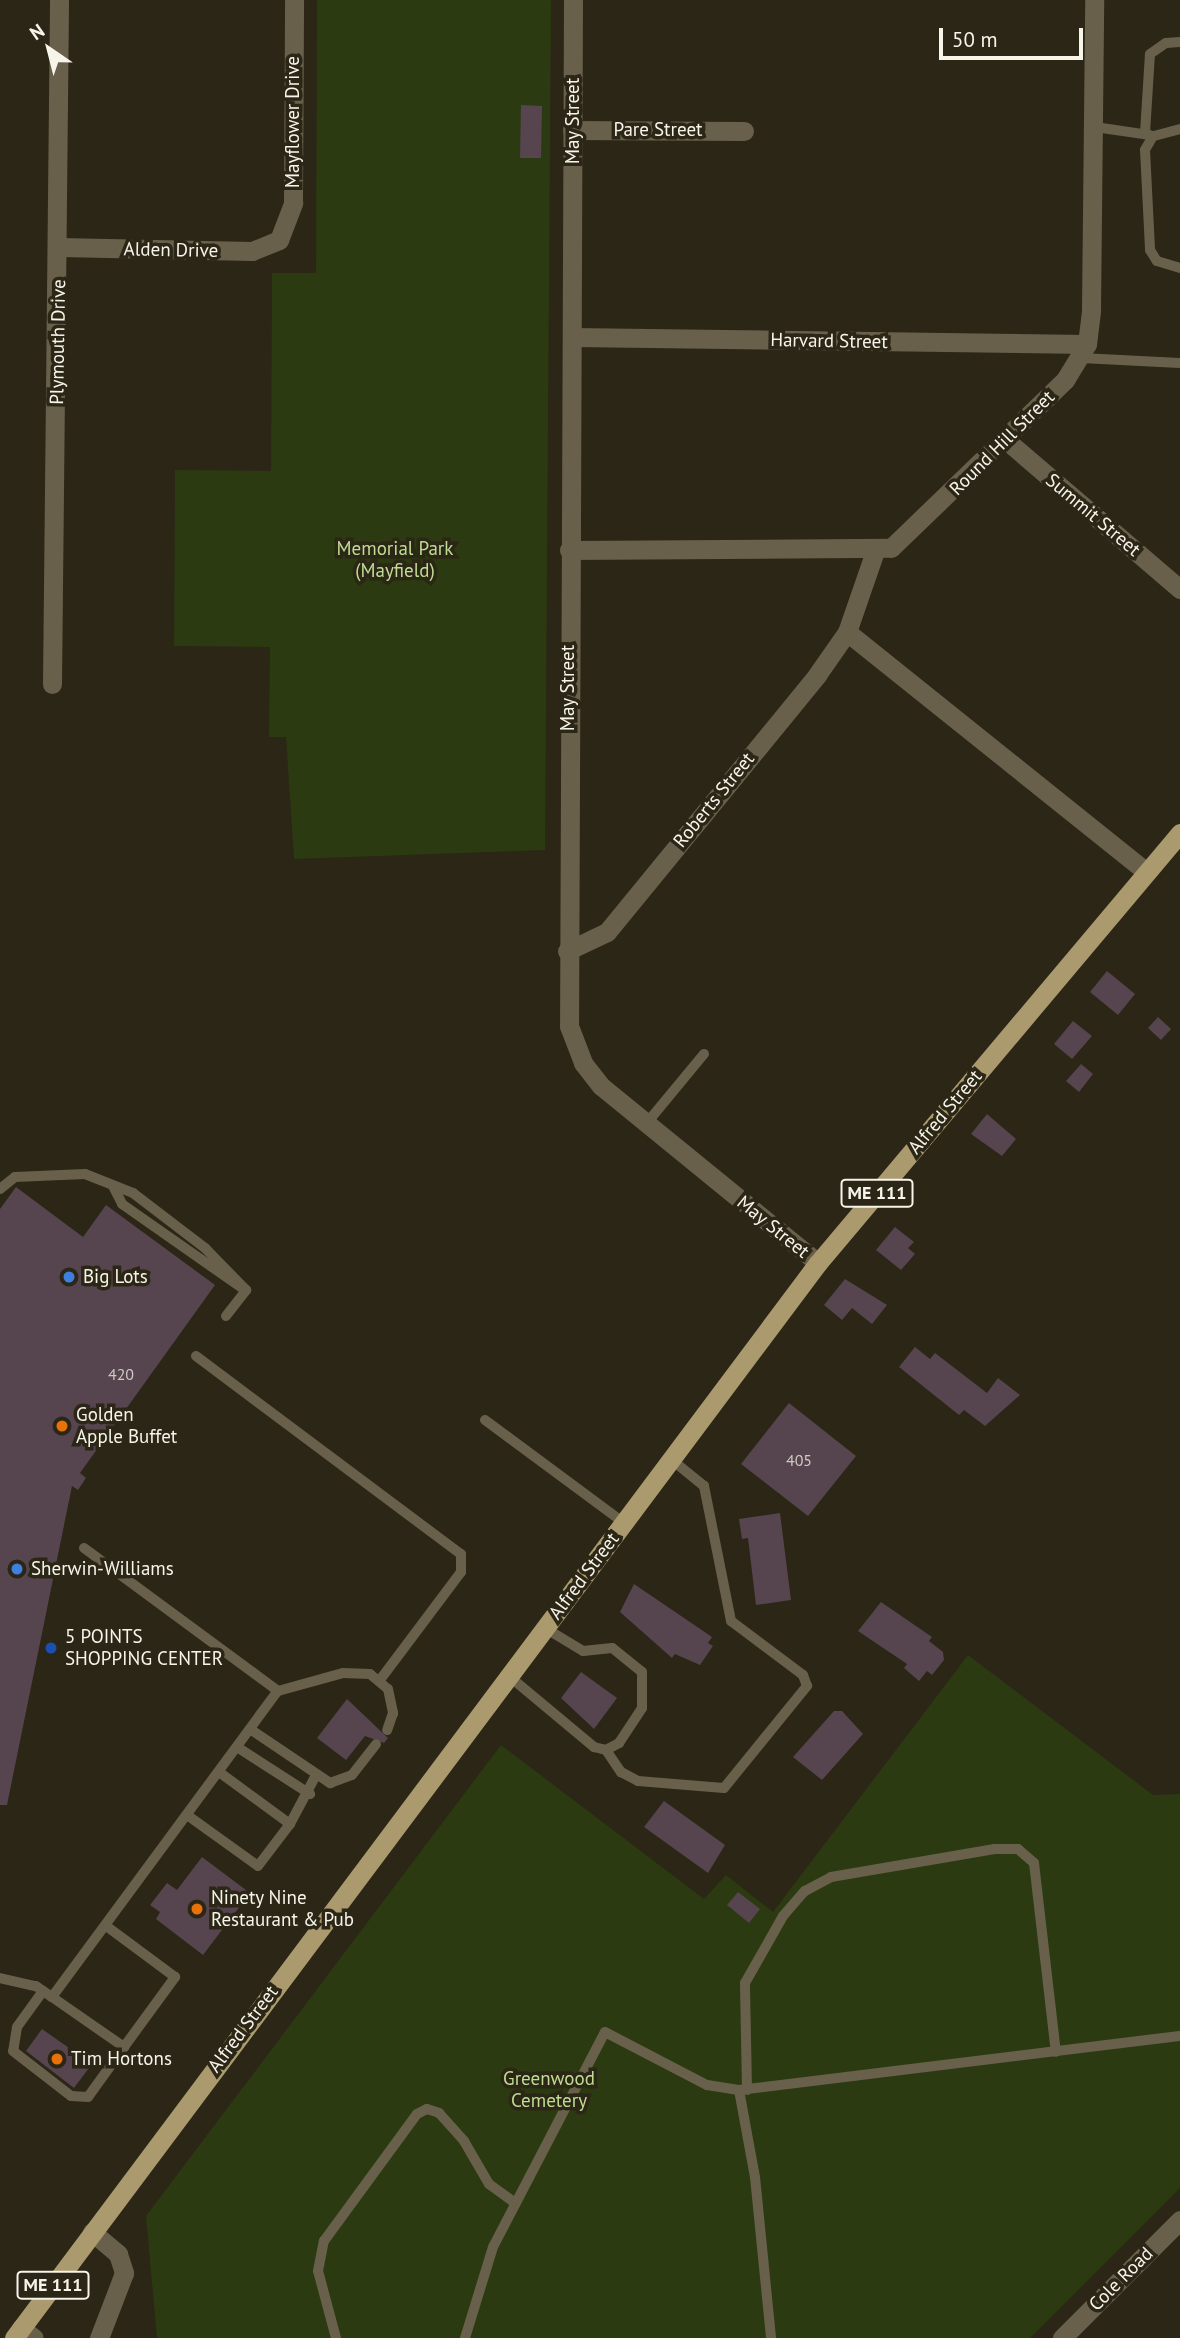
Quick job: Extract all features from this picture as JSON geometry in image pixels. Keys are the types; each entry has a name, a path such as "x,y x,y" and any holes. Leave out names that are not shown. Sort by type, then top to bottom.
{"main road":[{"name":"Alfred Street","path":"23,2335 92,2232 818,1263 1180,833"}],"street":[{"name":"Plymouth Drive","path":"52,684 60,247 59,0"},
{"name":"Mayflower Drive","path":"279,240 293,202 294,0"},
{"name":"May Street","path":"573,0 568,1014 578,1054 601,1086 818,1263"},
{"path":"1084,351 1095,127 1094,0"},
{"name":"Pare Street","path":"572,130 744,131"},
{"name":"Alden Drive","path":"60,247 252,251 279,240"},
{"name":"Harvard Street","path":"572,337 1084,351"},
{"name":"Round Hill Street","path":"569,550 875,551 904,538 1006,440 1084,351"},
{"name":"Summit Street","path":"1006,440 1180,589"},
{"name":"Roberts Street","path":"567,951 607,932 846,632 875,551"},
{"path":"846,632 1147,872"},
{"name":"Cole Road","path":"1062,2338 1180,2220"},
{"path":"92,2232 118,2254 124,2273 99,2338"}],"lane":[{"path":"1180,42 1166,43 1150,54 1149,134 1145,150 1150,250 1157,261 1180,268"},
{"path":"1095,127 1149,134 1180,129"},
{"path":"1084,351 1180,363"},
{"path":"646,1124 704,1054"},
{"path":"0,1189 15,1177 85,1174 114,1188 122,1205 246,1290 226,1316"},
{"path":"196,1356 461,1554 461,1572 380,1680"},
{"path":"485,1420 624,1523"},
{"path":"509,1676 606,1751 621,1772 638,1781 724,1788 807,1686 803,1675 731,1621 704,1486 672,1460"},
{"path":"84,1548 278,1691"},
{"path":"545,1628 583,1651 612,1648 642,1672 642,1708 619,1743 606,1751"},
{"path":"106,1926 175,1977 88,2097 71,2096 13,2051 17,2027 106,1926 278,1691 360,1670 380,1680 392,1701 384,1728"},
{"path":"250,1729 318,1779 340,1776 374,1742"},
{"path":"237,1747 310,1794"},
{"path":"219,1772 290,1824"},
{"path":"187,1815 258,1866 290,1824 318,1779"},
{"path":"771,2338 755,2177 743,2090 745,1983 798,1898 831,1877 995,1849 1018,1849 1034,1863 1056,2052"},
{"path":"0,1978 48,1994 124,2047"},
{"path":"465,2338 493,2247 605,2032 706,2085 743,2090 1180,2036"},
{"path":"336,2338 318,2271 324,2241 417,2113 427,2109 439,2113 464,2141 489,2184 514,2203"}],"green space":[{"name":"Memorial Park (Mayfield)","path":"317,0 551,0 545,850 294,859 286,737 269,737 270,647 174,646 175,470 271,471 272,273 316,273"},
{"name":"Greenwood Cemetery","path":"968,1655 1153,1795 1180,1794 1180,2188 1030,2338 157,2338 146,2216 501,1745 704,1899 726,1875 773,1912"}],"building":[{"path":"521,105 542,106 541,158 520,158"},
{"path":"1107,971 1135,994 1118,1015 1090,992"},
{"path":"1158,1017 1171,1029 1161,1040 1148,1028"},
{"path":"1073,1021 1092,1036 1072,1059 1054,1044"},
{"path":"1081,1064 1093,1074 1079,1092 1066,1081"},
{"path":"987,1114 1016,1139 1002,1156 971,1134"},
{"path":"16,1187 83,1237 106,1205 215,1285 80,1473 86,1478 78,1490 72,1486 7,1805 0,1805 0,1209"},
{"path":"895,1227 914,1242 908,1248 915,1254 901,1270 876,1250"},
{"path":"845,1279 887,1305 872,1324 852,1308 842,1320 824,1305"},
{"path":"915,1347 930,1359 935,1353 987,1393 998,1378 1020,1395 985,1426 964,1410 959,1415 899,1367"},
{"path":"789,1403 856,1456 808,1516 741,1464"},
{"path":"780,1513 791,1600 756,1605 748,1538 742,1539 739,1519"},
{"path":"634,1584 712,1637 708,1643 713,1646 700,1665 675,1654 672,1658 620,1612"},
{"path":"881,1602 932,1637 929,1641 943,1652 944,1660 932,1675 927,1671 919,1681 904,1668 907,1664 858,1631"},
{"path":"581,1672 617,1698 594,1729 561,1698"},
{"path":"347,1699 388,1738 384,1743 365,1736 346,1760 317,1738"},
{"path":"834,1711 842,1711 863,1734 822,1780 793,1757"},
{"path":"664,1801 725,1845 708,1873 644,1827"},
{"name":"Ninety Nine Restaurant & Pub","path":"202,1857 250,1893 203,1955 156,1919 160,1912 150,1905 167,1883 177,1890"},
{"path":"738,1892 760,1909 749,1923 727,1905"},
{"name":"Tim Hortons","path":"42,2029 92,2064 74,2088 26,2051"}],"place":[{"name":"Big Lots","path":"69,1277"},
{"name":"Golden Apple Buffet","path":"62,1426"},
{"name":"Sherwin-Williams","path":"17,1569"},
{"name":"5 POINTS SHOPPING CENTER","path":"51,1648"},
{"name":"Ninety Nine Restaurant & Pub","path":"197,1909"},
{"name":"Tim Hortons","path":"57,2059"}]}
